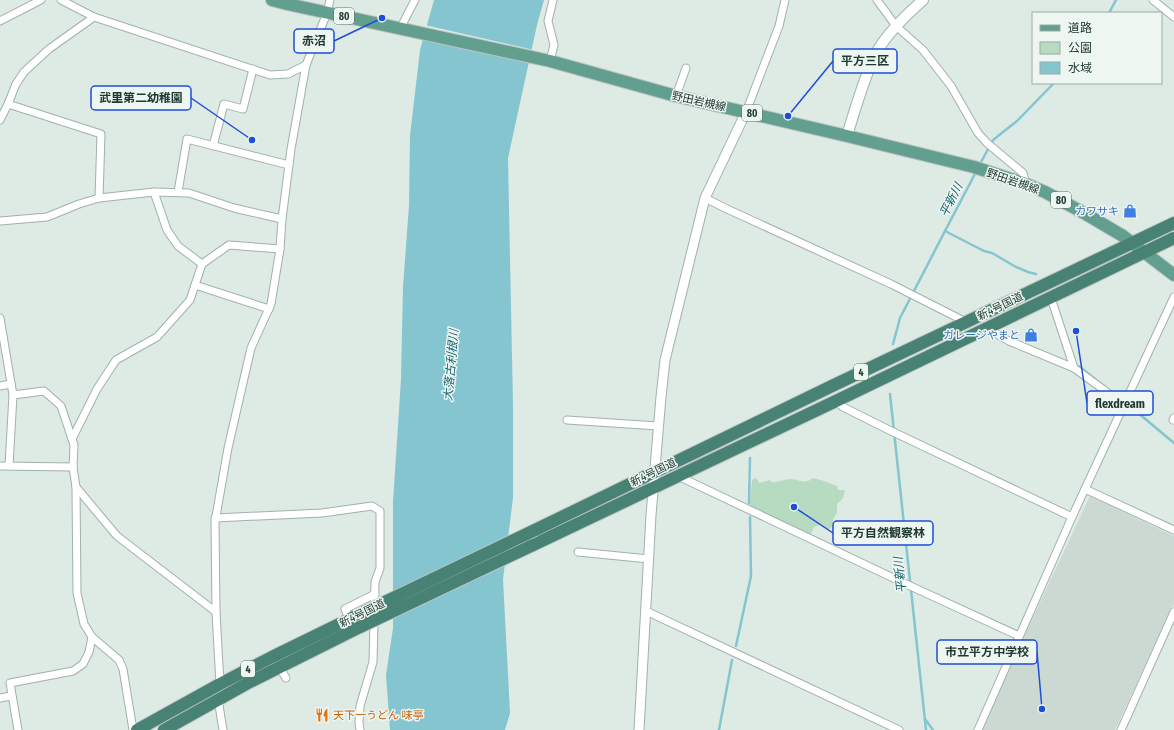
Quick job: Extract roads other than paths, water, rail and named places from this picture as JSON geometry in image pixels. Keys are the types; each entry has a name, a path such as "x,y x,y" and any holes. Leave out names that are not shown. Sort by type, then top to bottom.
{"highway":[{"name":"新4号国道","path":"137,730 272,657 825,389 1174,223"},
{"name":"新4号国道","path":"164,730 218,699 360,627 836,401 1174,238"}],"main road":[{"name":"野田岩槻線","path":"272,0 550,61 676,96 979,169 1026,184 1045,192 1084,213 1123,236 1174,275"},
{"path":"847,136 864,81 876,54 896,26 923,0"}],"street":[{"path":"0,21 41,0"},
{"path":"61,0 94,17 270,75 288,74 306,65"},
{"path":"220,684 216,612 215,518 228,448 251,348 271,304 280,249 282,219 289,165 306,65 327,13 330,0"},
{"path":"402,29 403,23 415,0"},
{"path":"550,61 554,45 548,21 553,0"},
{"path":"639,730 654,472 666,360 705,198 746,112 779,26 785,0"},
{"path":"877,0 896,26 923,50 951,86 978,132 988,143 1023,173 1026,184"},
{"path":"1153,0 1174,17"},
{"path":"0,117 8,104 16,84 24,72 50,50 94,17"},
{"path":"676,96 686,68"},
{"path":"213,146 224,104 243,110 253,70"},
{"path":"8,104 101,134 99,198"},
{"path":"178,192 187,139 289,165"},
{"path":"0,221 47,217 79,204 99,198 154,192 189,193 234,208 282,219"},
{"path":"154,192 167,230 178,246 202,264"},
{"path":"705,198 734,213 890,284 966,323"},
{"path":"72,439 97,389 116,360 156,337 190,300 202,264 229,244 280,249"},
{"path":"195,285 269,309"},
{"path":"978,730 1072,517 1174,297"},
{"path":"1051,298 1074,368"},
{"path":"0,318 12,395 9,466"},
{"path":"987,328 1009,340 1074,368 1124,406"},
{"path":"0,386 11,384"},
{"path":"12,395 44,390 61,406 74,445 73,467 76,487 77,592 84,624 92,637 119,660 123,669 133,730"},
{"path":"836,401 843,407 889,430 1072,517"},
{"path":"567,420 658,426"},
{"path":"0,466 73,467"},
{"path":"678,476 1019,636"},
{"path":"76,487 117,536 216,612"},
{"path":"1085,489 1174,530"},
{"path":"215,518 322,513 372,506 380,511 380,568 375,582 373,662 360,706 360,730"},
{"path":"578,552 649,559"},
{"path":"349,620 345,609 375,594"},
{"path":"646,610 899,730"},
{"path":"1121,730 1174,612"},
{"path":"18,730 10,683 73,671 83,664 89,652 92,637"},
{"path":"279,667 286,678"},
{"path":"0,698 11,696"},
{"path":"218,699 223,730"}],"water":[{"name":"大落古利根川","path":"434,0 544,0 537,25 508,158 513,405 513,498 503,579 510,713 505,730 390,730 386,675 393,628 393,502 401,379 403,287 409,205 410,136 420,50"}],"waterway":[{"name":"平新川","path":"1110,12 1116,0"},
{"name":"平新川","path":"980,164 993,140 1017,121 1053,84"},
{"name":"平新川","path":"893,344 900,318 976,172"},
{"path":"945,231 984,251 992,253 1016,267 1036,274"},
{"path":"1074,365 1080,367 1096,380"},
{"name":"平新川","path":"890,394 926,730"},
{"path":"1131,407 1174,443"},
{"path":"749,503 750,458"},
{"path":"736,646 751,576 750,517"},
{"path":"719,730 732,660"},
{"name":"平新川","path":"925,719 933,730"}],"place":[{"name":"赤沼","path":"382,18"},
{"name":"平方三区","path":"788,116"},
{"name":"武里第二幼稚園","path":"252,140"},
{"name":"カワサキ","path":"1130,211"},
{"name":"flexdream","path":"1076,331"},
{"name":"ガレージやまと","path":"1031,335"},
{"name":"平方自然観察林","path":"794,507"},
{"name":"市立平方中学校","path":"1042,709"},
{"name":"天下一うどん 味亭","path":"322,715"}]}
